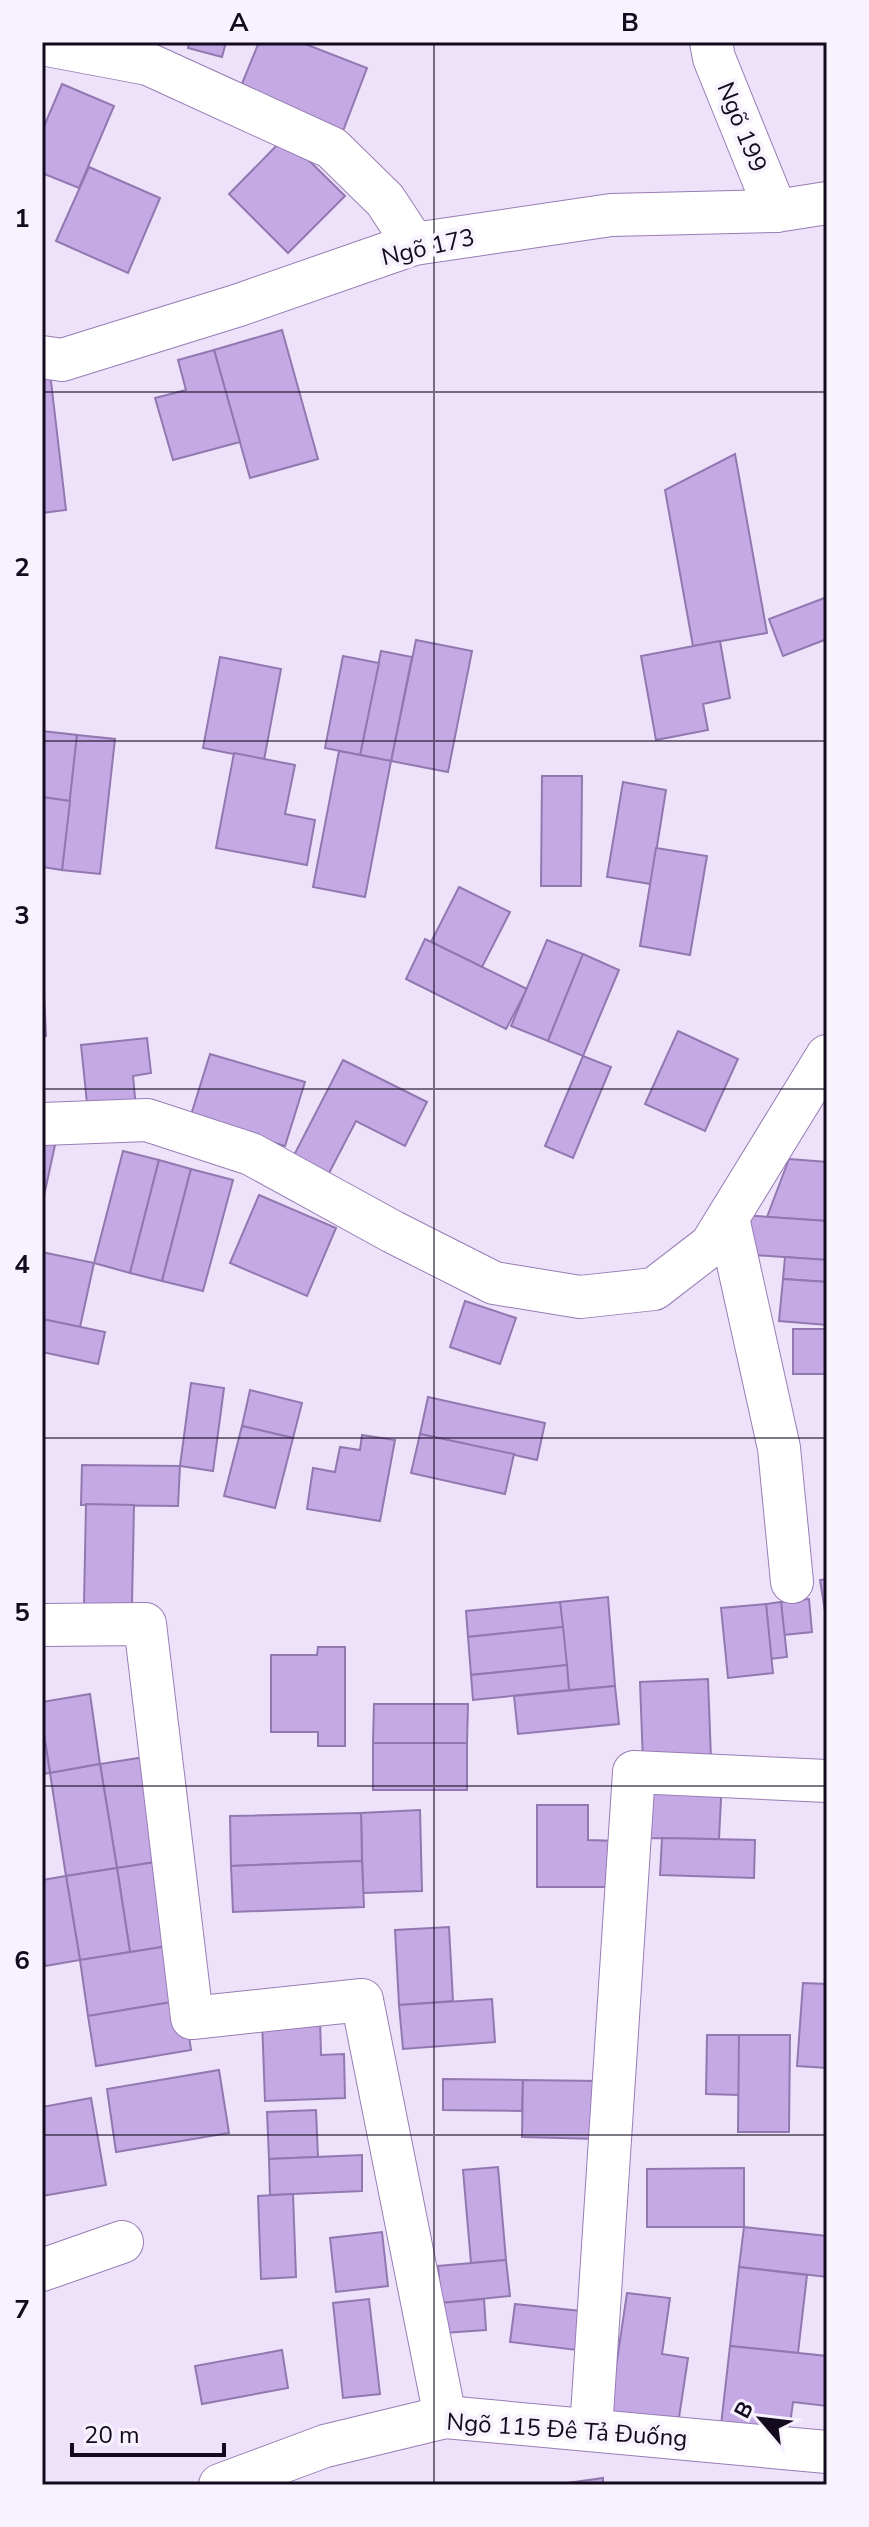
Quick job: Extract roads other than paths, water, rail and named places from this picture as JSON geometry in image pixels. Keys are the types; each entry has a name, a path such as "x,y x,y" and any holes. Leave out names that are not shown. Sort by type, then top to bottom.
{"street":[{"name":"Ngõ 199","path":"711,42 714,58 776,211"},
{"path":"42,44 148,64 332,148 385,200 414,244"},
{"name":"Ngõ 173","path":"42,357 62,360 239,305 414,244 611,215 776,211 827,203"},
{"path":"42,1124 147,1120 251,1154 494,1283 580,1297 654,1289 711,1245 827,1056"},
{"path":"728,1218 779,1448 792,1582"},
{"path":"42,1625 145,1624 192,2018 362,2000 445,2417"},
{"path":"591,2430 634,1772 827,1781"},
{"path":"42,2270 122,2242"},
{"name":"Ngõ 115 Đê Tả Đuống","path":"220,2485 325,2446 445,2417 827,2452"}]}
